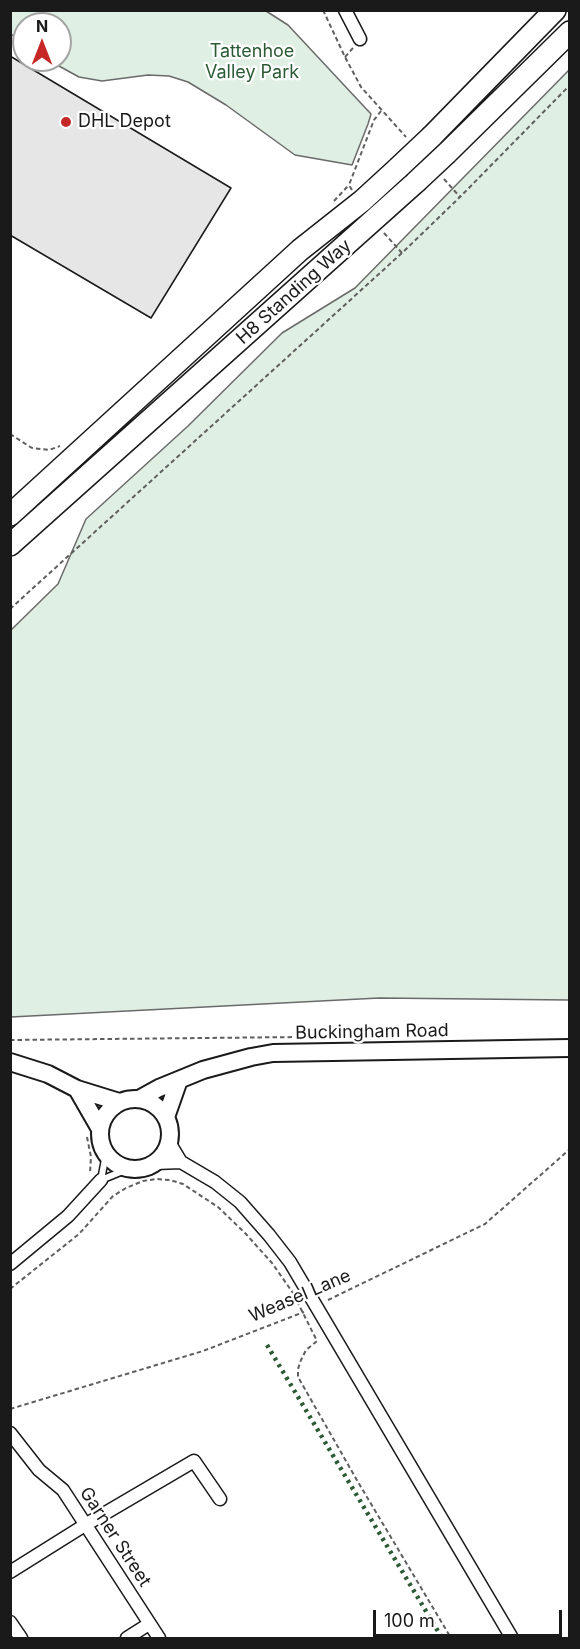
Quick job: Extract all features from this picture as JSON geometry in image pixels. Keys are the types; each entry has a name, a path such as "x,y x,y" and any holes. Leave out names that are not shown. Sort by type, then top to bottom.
{"highway":[{"name":"H8 Standing Way","path":"10,514 300,250 362,201 398,168 555,10"},
{"name":"H8 Standing Way","path":"10,545 416,182 570,32"}],"main road":[{"name":"Buckingham Road","path":"139,1099 179,1080 231,1062 273,1053 570,1048"},
{"path":"10,1062 48,1074 77,1089 119,1102"},
{"path":"166,1117 179,1080"},
{"path":"77,1089 93,1132 106,1154 115,1162 130,1168 139,1168 155,1162 163,1154 169,1142 169,1125 166,1117 155,1105 139,1099 119,1102 108,1110 93,1132"}],"street":[{"path":"345,10 360,39"},
{"path":"169,1142 181,1162 215,1182 240,1202 270,1235 290,1262 512,1638"},
{"path":"155,1162 181,1162"},
{"path":"10,1264 68,1216 101,1180"},
{"name":"Garner Street","path":"10,1433 39,1470 63,1490 159,1638"},
{"path":"10,1572 194,1461 220,1499"},
{"path":"10,1622 21,1638"},
{"path":"127,1638 149,1624"}],"lane":[{"path":"101,1180 106,1154"},
{"path":"101,1180 130,1168"}],"path":[{"path":"323,10 362,87 406,136"},
{"path":"10,609 402,253 570,85"},
{"path":"362,201 349,185 374,120 382,110"},
{"path":"445,180 460,197"},
{"path":"382,231 402,253"},
{"path":"10,1040 310,1037"},
{"path":"93,1132 87,1186 107,1203"},
{"name":"Weasel Lane","path":"10,1409 203,1351 316,1306 485,1224 570,1149"},
{"path":"10,1289 79,1234 113,1196 143,1181 170,1180 183,1184 218,1207 272,1263 295,1296 317,1341 306,1350 298,1368 298,1377 451,1638"}],"green space":[{"name":"Tattenhoe Valley Park","path":"11,10 266,11 288,25 371,114 352,165 295,155 226,105 188,82 169,76 148,75 102,81 79,77 70,72 72,72 72,12 12,12 11,34"},
{"path":"569,70 569,1000 379,998 11,1017 11,630 58,584 86,519 188,426 282,333 355,288"}],"building":[{"name":"DHL Depot","path":"10,56 12,57 12,72 37,72 231,188 151,318 10,235"}],"hedge":[{"path":"267,1345 442,1638"}],"place":[{"name":"DHL Depot","path":"66,122"}]}
